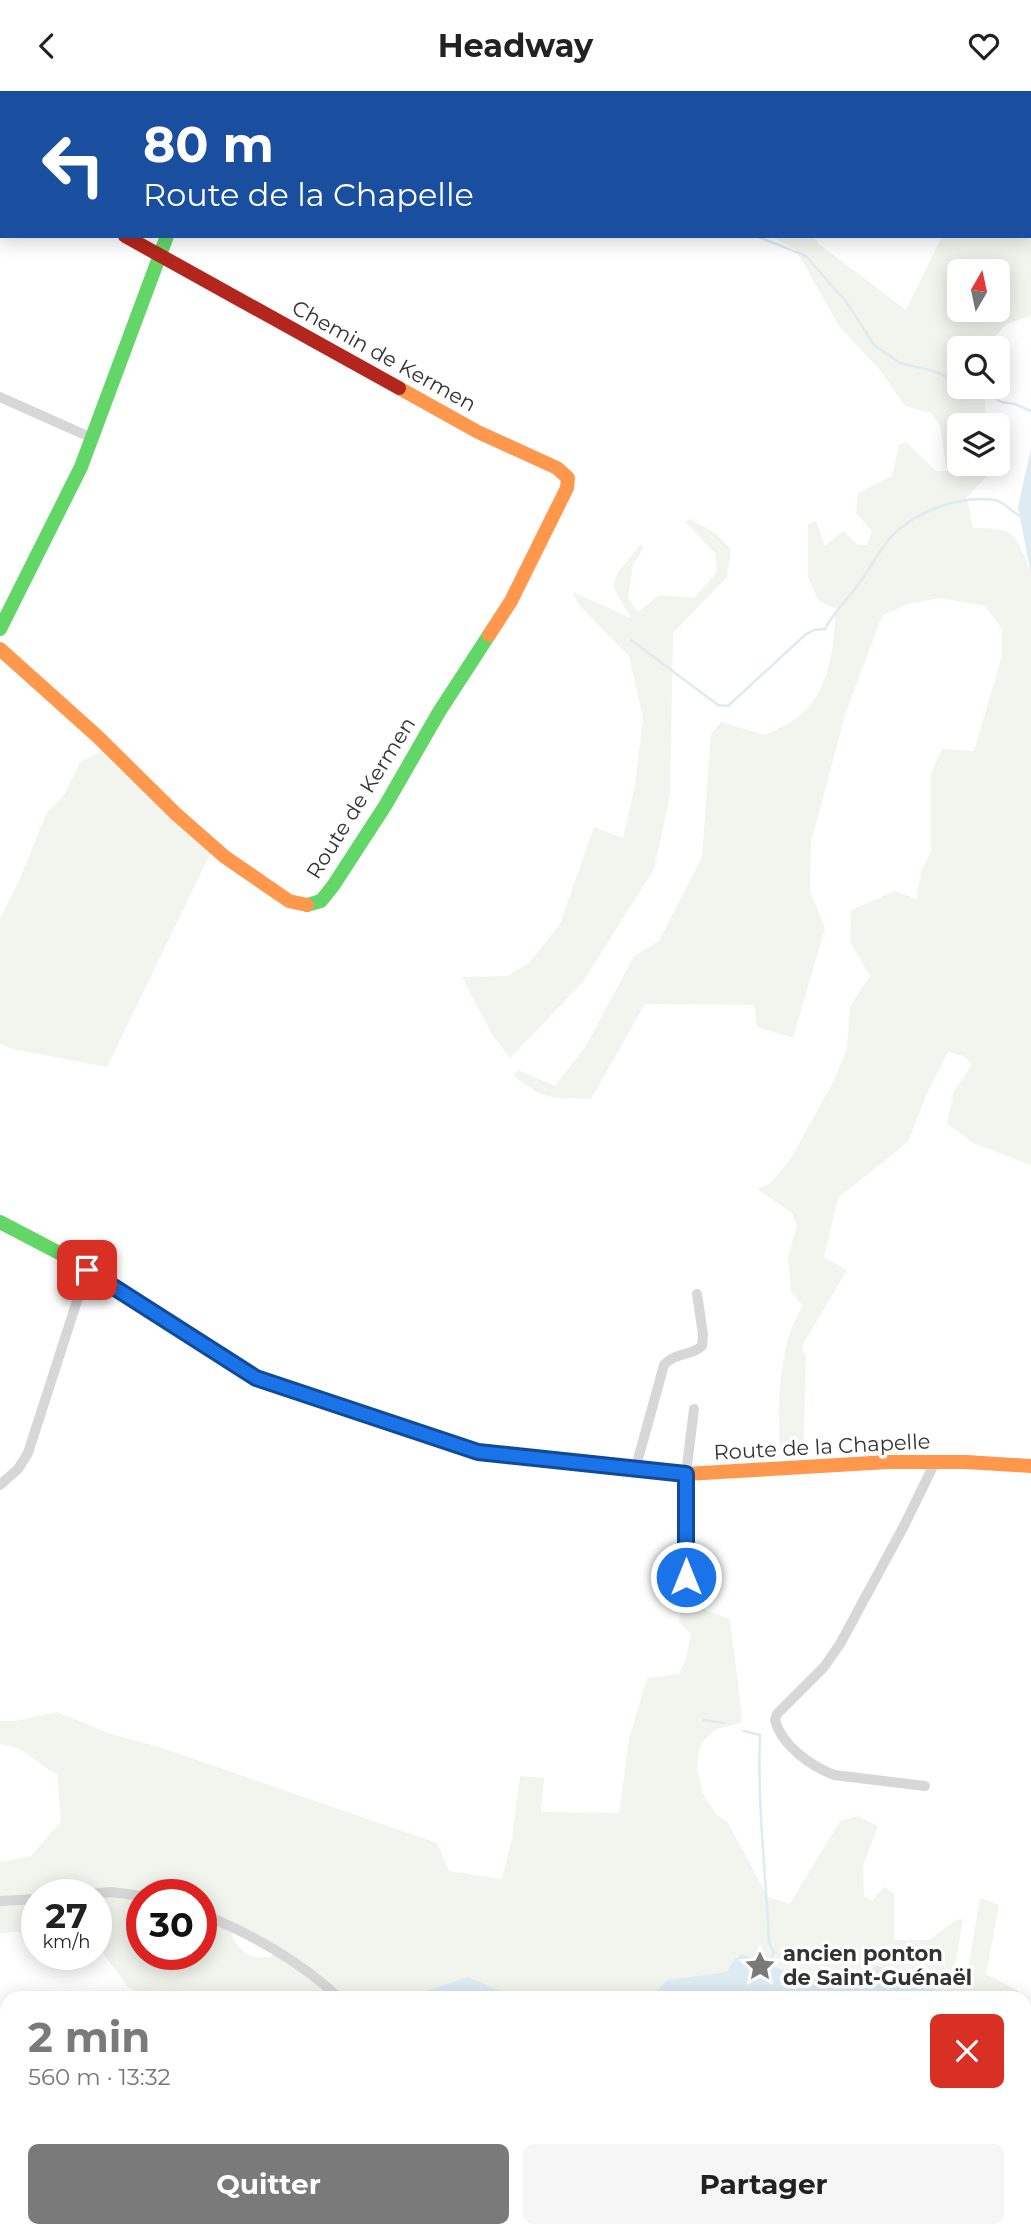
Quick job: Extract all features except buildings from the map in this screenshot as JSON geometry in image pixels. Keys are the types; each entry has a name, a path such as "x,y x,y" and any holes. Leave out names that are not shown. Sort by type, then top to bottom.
{"street":[{"path":"129,238 160,254"},
{"path":"0,629 4,607 81,467 166,238"},
{"name":"Chemin de Kermen","path":"160,254 478,432 557,468 568,478 562,501"},
{"path":"0,397 92,438"},
{"name":"Route de Kermen","path":"0,649 225,857 278,895 301,905 321,901 385,806 439,712 511,601 562,501"},
{"name":"Route de la Chapelle","path":"0,1222 87,1270 256,1378 478,1452 635,1471 686,1474 888,1462 1031,1466"},
{"path":"0,1485 18,1469 28,1453 87,1270"},
{"path":"635,1471 664,1365 670,1359 696,1351 702,1346 703,1334 697,1294"},
{"path":"686,1577 686,1474 694,1409"},
{"path":"925,1786 834,1775 823,1771 794,1749 779,1731 775,1720 777,1714 824,1667 840,1644 935,1462"},
{"path":"0,1901 21,1900"},
{"path":"217,1921 247,1933 332,1991"}],"shaded area":[{"path":"775,238 814,238 906,310 941,238 1031,238 1031,316 1006,324 996,336 947,336 947,399 985,399 985,413 947,413 947,471 940,426 931,413 905,406 879,369 839,326 796,250"},
{"path":"906,442 936,471 947,471 947,476 985,476 967,497 973,528 999,530 1013,536 1031,573 1031,1165 973,1143 947,1123 954,1091 972,1065 964,1056 948,1052 928,1091 908,1142 838,1198 824,1257 847,1270 802,1346 806,1358 803,1454 792,1461 780,1453 779,1417 781,1377 788,1339 803,1306 791,1292 788,1256 797,1226 792,1213 757,1189 770,1184 791,1158 833,1082 847,1049 850,1006 870,976 850,942 851,910 895,891 916,899 921,872 931,851 931,774 942,749 974,751 1002,656 1002,629 985,606 940,598 907,604 882,616 846,712 811,842 810,891 825,928 793,1038 757,1027 754,1005 645,1004 591,1099 550,1097 514,1076 518,1070 555,1086 586,1046 634,956 659,941 702,857 711,734 721,722 765,735 795,719 818,694 828,667 836,609 818,600 808,577 808,525 816,521 825,546 843,531 858,545 867,545 872,531 856,513 858,493 892,476 899,445"},
{"path":"1031,448 1031,574 1018,507"},
{"path":"690,519 715,533 731,549 727,577 673,633 670,796 654,869 583,982 510,1058 493,1036 462,977 507,976 529,963 560,924 594,827 623,838 635,785 643,718 629,656 579,605 573,592 631,618 613,587 618,572 641,544 643,549 633,565 628,598 638,612 659,595 694,598 717,572 715,553 685,522"},
{"path":"101,752 211,852 107,1067 12,1049 0,1043 0,919 19,881 46,814 64,795 80,762"},
{"path":"681,1599 730,1619 741,1723 716,1729 704,1740 699,1750 697,1768 703,1794 716,1814 728,1823 768,1897 790,1904 840,1821 858,1816 878,1826 863,1865 864,1896 872,1901 884,1887 894,1893 894,1940 929,1940 956,1920 963,1919 954,1972 966,1980 980,1898 999,1905 986,1974 1017,1991 135,1991 128,1987 112,1965 112,1879 21,1879 21,1933 0,1933 0,1862 31,1856 61,1821 57,1775 18,1748 0,1744 0,1721 15,1721 57,1712 111,1734 162,1748 437,1843 449,1871 502,1879 512,1838 520,1776 544,1778 541,1812 619,1813 629,1739 647,1678 679,1674 686,1658 691,1634 679,1622","holes":["230,1928 275,1954 260,1957 246,1953 235,1942"]},
{"path":"742,1954 785,1971 796,1980 840,1979 878,1966 938,1991 657,1991 667,1980 727,1972 734,1960"},
{"path":"468,1977 500,1991 426,1991"}],"waterway":[{"path":"761,238 806,256 847,303 874,345 900,363 947,377"},
{"path":"996,399 1031,411"},
{"path":"631,640 718,705 728,706 805,635 814,630 825,629 887,542 912,520 938,507 981,499 998,501 1021,516"},
{"path":"703,1720 724,1723"},
{"path":"744,1731 760,1735 762,1839 769,1942 774,1953 769,1963"}],"traffic: fast":[{"path":"0,629 81,467 166,238"},
{"path":"307,905 321,901 333,886 489,635"},
{"path":"0,1222 65,1256 256,1378 466,1448"}],"traffic: slow":[{"path":"399,388 478,432 557,468 568,478 567,488 511,601 489,635"},
{"path":"0,649 225,857 289,901 307,905"},
{"path":"466,1448 478,1452 686,1474 888,1462 966,1462 1031,1466"}],"traffic: jam":[{"path":"129,238 399,388"}],"place":[{"name":"ancien ponton de Saint-Guénaël","path":"760,1966"}],"route":[{"path":"87,1270 256,1378 478,1452 635,1471 686,1474 686,1577"}]}
